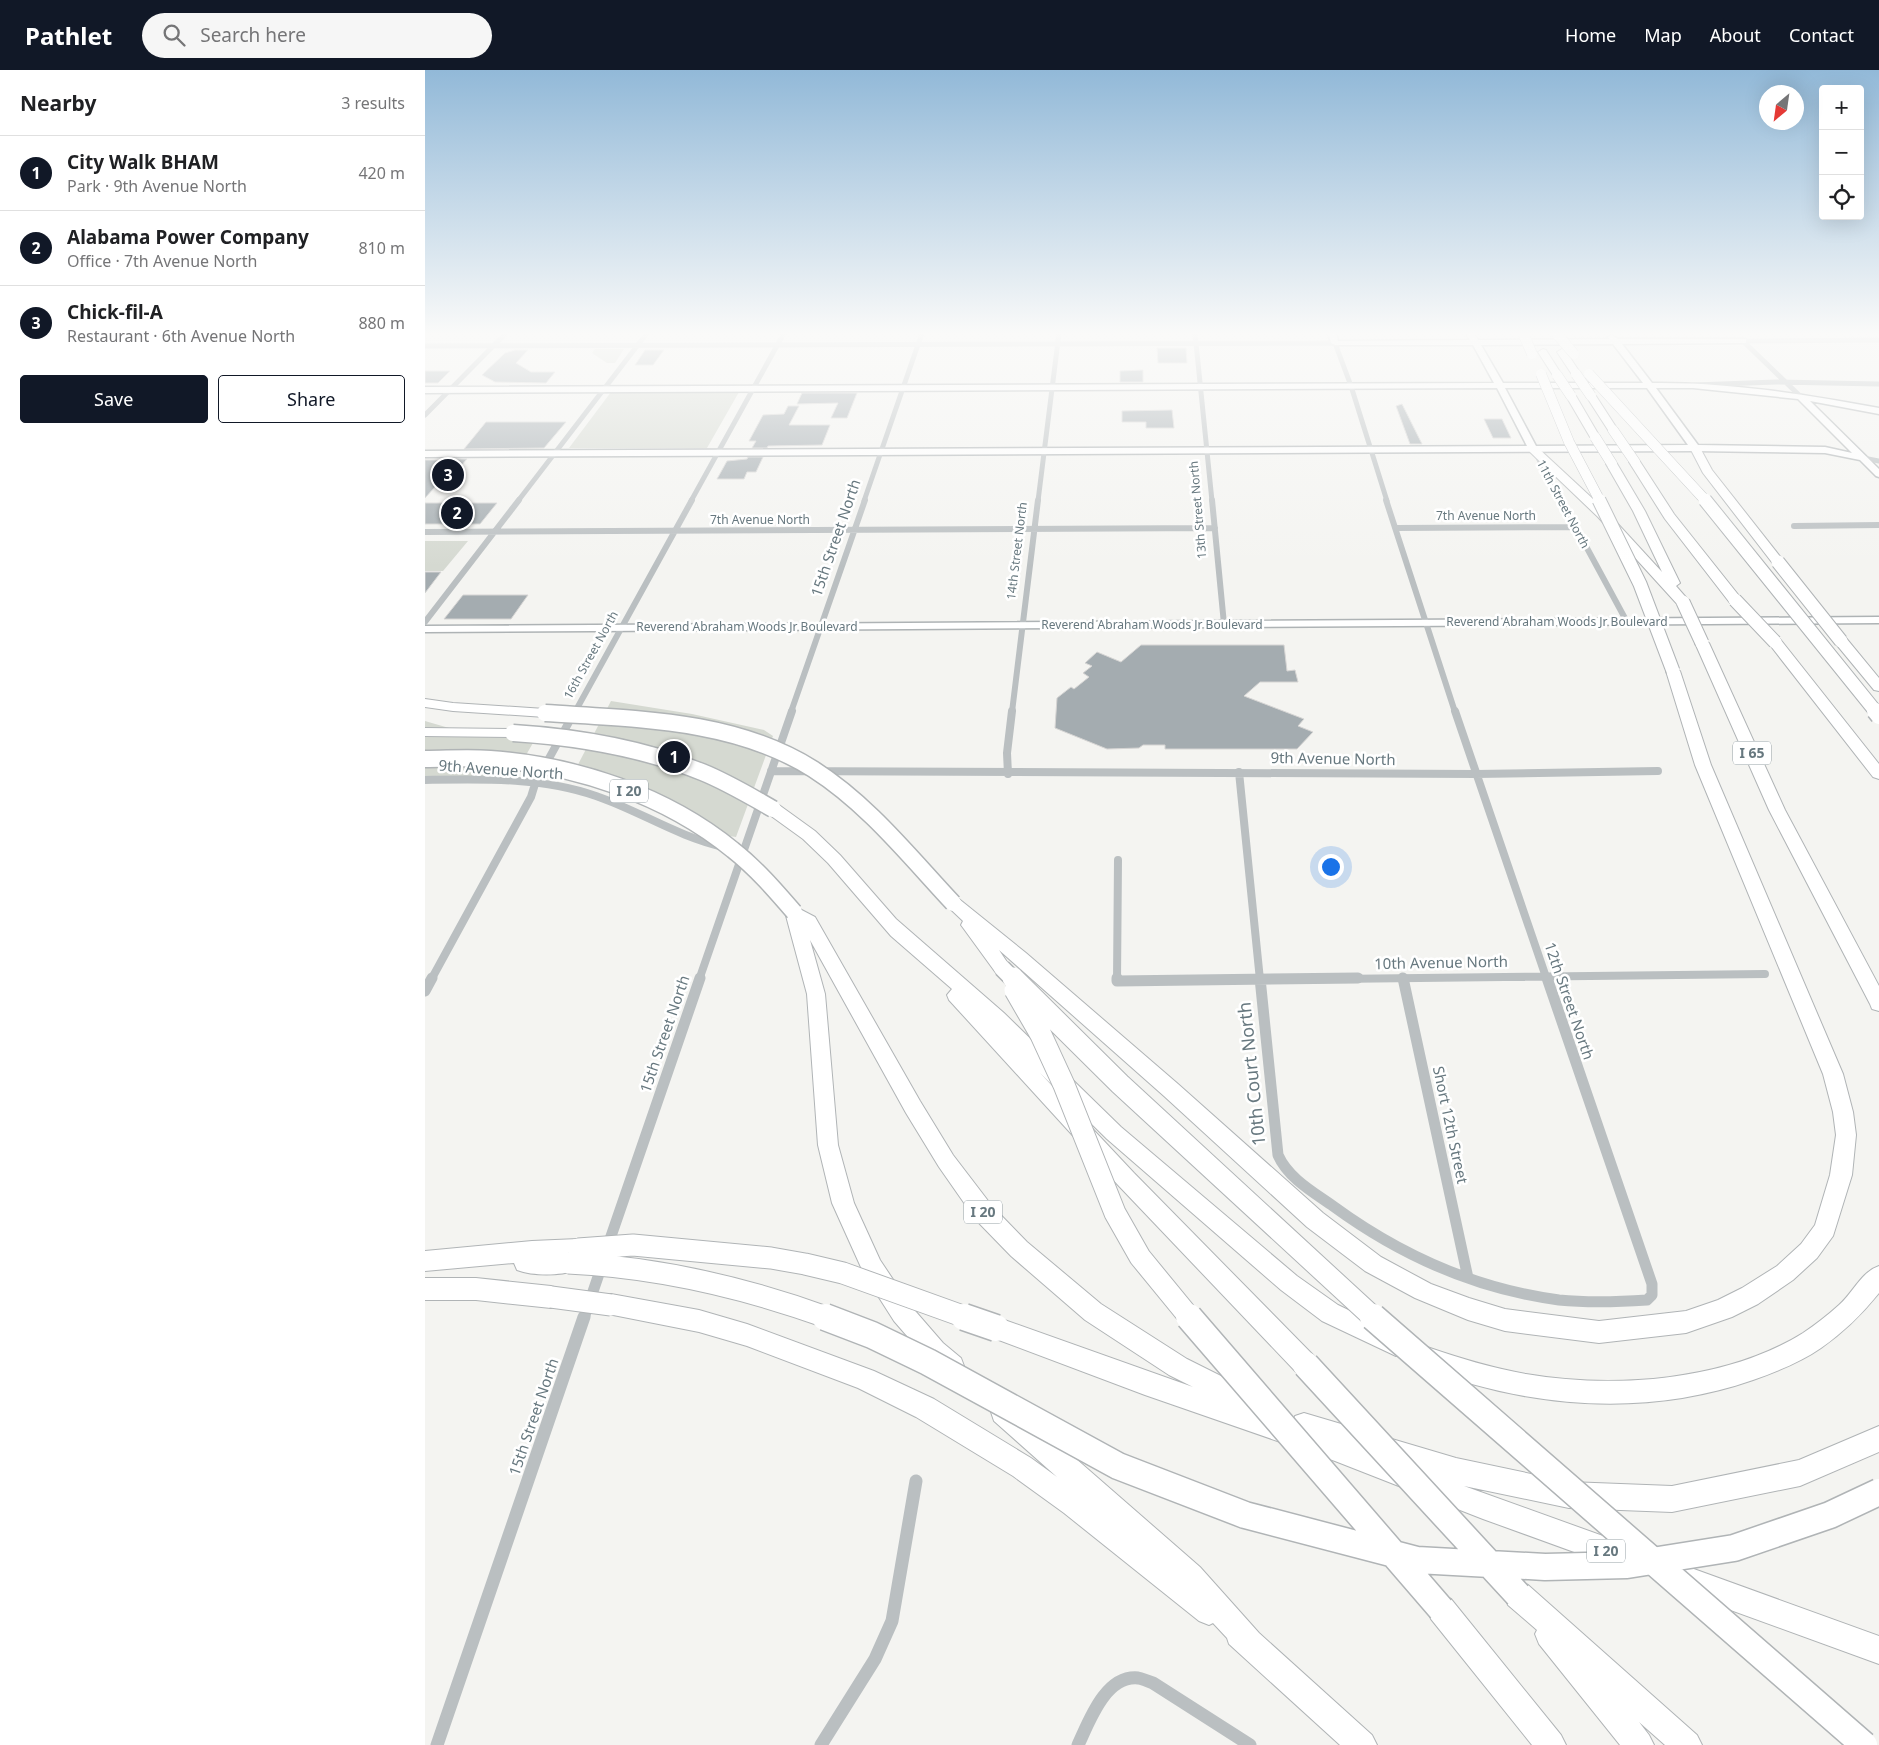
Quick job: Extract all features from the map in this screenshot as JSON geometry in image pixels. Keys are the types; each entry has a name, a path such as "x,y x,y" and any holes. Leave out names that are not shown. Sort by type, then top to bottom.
{"highway":[{"path":"953,903 1020,958 1150,1071 1315,1220 1373,1264 1423,1291 1468,1309 1505,1320 1599,1332 1686,1322 1724,1309 1750,1296 1785,1274 1809,1251 1825,1229 1841,1176 1846,1135 1843,1112 1833,1074 1703,765 1673,671 1640,584 1569,442 1556,411"},
{"name":"I 65","path":"1580,411 1639,511 1713,664 1777,810 1878,1003"},
{"path":"1601,411 1635,462 1649,487 1684,535 1735,600 1775,642 1879,774"},
{"path":"1619,411 1719,515 1879,716"},
{"path":"1695,448 1707,471 1879,688"},
{"path":"1534,450 1602,514 1683,602"},
{"path":"425,703 453,707 545,712 683,724 747,740 794,758 813,769 875,821 953,903 1002,968 1041,1035 1064,1085 1115,1213 1140,1257 1189,1317 1441,1609 1551,1745"},
{"path":"425,732 478,732 567,737 635,752 693,769 773,809 809,835 834,859 889,923 1126,1179 1306,1365 1517,1595 1639,1745"},
{"name":"I 20","path":"425,759 492,759 548,767 598,780 652,799 691,819 717,836 763,874 795,912 809,921 913,1106 946,1161 984,1214 1026,1255 1093,1312 1178,1367 1335,1448 1483,1506 1879,1650"},
{"path":"795,912 817,994 828,1146 843,1203 873,1267 902,1312 935,1351 1190,1577 1248,1641"},
{"path":"889,923 997,1018 1114,1133 1289,1283 1330,1313 1404,1349 1447,1365 1539,1388 1593,1392 1640,1392 1689,1386 1730,1377 1772,1361 1813,1342 1870,1289 1879,1276"},
{"path":"1002,968 1120,1084 1355,1301 1864,1745"},
{"path":"425,1268 573,1256 633,1245 743,1255 805,1264 843,1273 1145,1383 1335,1448"},
{"path":"425,1261 573,1256 598,1264 705,1281 752,1293 825,1316 900,1348 1118,1466 1154,1481 1207,1499 1245,1515 1417,1560 1545,1567 1627,1565 1734,1548 1830,1515 1879,1492"},
{"path":"425,1289 475,1289 551,1297 611,1305 699,1321 747,1335 865,1379 925,1408 1008,1458 1059,1493 1248,1641 1362,1745"},
{"path":"1273,1415 1456,1471 1569,1495 1588,1496 1672,1499 1800,1473 1879,1439"},
{"path":"1517,1595 1687,1745"}],"main road":[{"name":"11th Street North","path":"1513,411 1534,450"},
{"path":"1668,411 1695,448"},
{"path":"1815,411 1879,474"},
{"path":"425,454 1695,448 1825,450 1863,458"},
{"name":"Reverend Abraham Woods Jr Boulevard","path":"425,629 1879,620"}],"street":[{"path":"425,622 492,532 556,454 587,411"},
{"name":"16th Street North","path":"425,990 531,797 535,784 742,411"},
{"name":"15th Street North","path":"437,1745 895,411"},
{"name":"14th Street North","path":"1008,774 1007,753 1049,411"},
{"name":"13th Street North","path":"1204,411 1224,624"},
{"name":"12th Street North","path":"1359,411 1409,573 1476,774 1652,1284"},
{"name":"11th Street North","path":"1534,450 1627,622"},
{"path":"1863,458 1879,461"},
{"path":"1794,526 1879,525"},
{"name":"7th Avenue North","path":"1396,528 1576,527"},
{"name":"7th Avenue North","path":"425,532 1215,528"},
{"path":"771,771 1008,774"},
{"name":"9th Avenue North","path":"1008,774 1239,772 1476,774 1658,771"},
{"path":"1239,772 1259,980"},
{"name":"9th Avenue North","path":"425,780 463,780 565,787 597,796 681,836 714,846 744,850"},
{"name":"10th Avenue North","path":"1118,860 1117,981 1765,974"},
{"name":"Short 12th Street","path":"1403,978 1468,1278"},
{"name":"10th Court North","path":"1259,980 1277,1155 1283,1166 1335,1208 1375,1236 1420,1260 1497,1288 1534,1296 1594,1302 1647,1300 1652,1294 1652,1284"},
{"path":"821,1745 875,1659 893,1622 916,1480"},
{"path":"1078,1745 1104,1697 1111,1688 1123,1680 1132,1677 1145,1679 1250,1745"}],"shaded area":[{"path":"597,411 728,411 707,448 569,448"},
{"path":"425,541 468,541 443,571 425,571"},
{"path":"611,701 692,714 764,730 773,736 736,837 708,833 640,802 571,778"},
{"path":"425,721 449,728 541,729 514,776 425,776"}],"building":[{"path":"785,411 796,411 789,425 830,425 822,445 752,448 756,441 749,441 763,415 784,414"},
{"path":"834,411 850,411 847,418 831,418"},
{"path":"1122,411 1172,411 1174,428 1146,428 1146,422 1122,422"},
{"path":"1398,411 1406,411 1422,444 1410,444"},
{"path":"1484,419 1502,419 1511,438 1493,438"},
{"path":"486,422 566,422 544,448 464,449"},
{"path":"748,457 763,457 756,472 747,472 744,479 717,479 727,461 747,459"},
{"path":"467,459 451,477 444,477 425,498 425,460"},
{"path":"425,503 497,503 480,524 425,524"},
{"path":"425,572 441,572 425,593"},
{"path":"463,595 528,595 511,619 444,619"},
{"path":"1141,645 1284,645 1287,671 1295,670 1298,682 1260,682 1244,696 1304,719 1298,726 1313,732 1297,749 1165,749 1165,745 1143,745 1139,748 1107,749 1055,728 1057,698 1071,687 1074,689 1089,677 1083,673 1092,666 1085,663 1097,652 1121,662"}],"place":[{"name":"Chick-fil-A","path":"448,475"},
{"name":"Alabama Power Company","path":"457,513"},
{"name":"City Walk BHAM","path":"674,757"}]}
